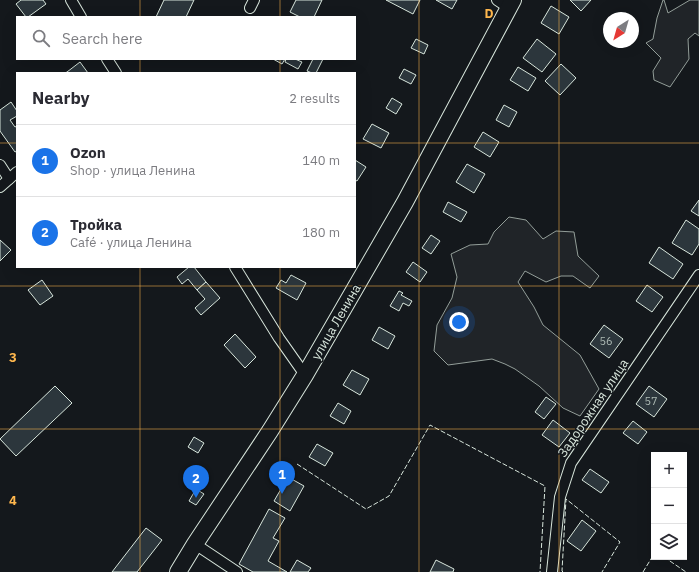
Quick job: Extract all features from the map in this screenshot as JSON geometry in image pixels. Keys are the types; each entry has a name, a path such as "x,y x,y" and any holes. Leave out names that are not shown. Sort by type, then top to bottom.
{"main road":[{"name":"улица Ленина","path":"178,572 305,375 405,202 506,3"}],"street":[{"path":"71,0 80,16"},
{"path":"108,60 115,72"},
{"path":"0,165 9,179"},
{"path":"0,187 16,173"},
{"path":"236,268 279,338 305,375"},
{"name":"Задорожная улица","path":"552,572 560,497 571,463 699,275"},
{"path":"195,544 237,572"}],"shaded area":[{"path":"663,0 668,13 690,0 699,0 699,36 695,33 688,39 689,59 670,87 654,80 653,71 661,58 646,43 653,39 657,18"},
{"path":"509,217 526,220 543,239 556,231 574,232 578,256 599,276 590,288 573,276 561,276 546,282 525,271 518,282 534,307 543,325 580,355 599,389 580,416 563,408 539,386 515,369 505,364 492,359 448,365 434,351 437,325 452,298 457,277 451,254 470,245 488,244 494,232"}],"building":[{"path":"21,0 43,0 46,4 29,16 25,16 16,4"},
{"path":"164,0 194,0 186,16 156,16"},
{"path":"296,0 322,0 314,16 298,16 290,12"},
{"path":"386,0 420,0 413,14"},
{"path":"436,0 457,0 452,9"},
{"path":"570,0 591,0 581,11"},
{"path":"551,6 569,17 559,34 541,23"},
{"path":"416,39 428,45 424,54 411,48"},
{"path":"537,39 556,54 542,72 523,58"},
{"path":"275,60 284,60 282,64"},
{"path":"286,60 297,60 302,62 298,69 285,62"},
{"path":"312,60 322,60 316,72 307,71"},
{"path":"80,62 87,72 67,72"},
{"path":"561,64 576,78 560,95 545,81"},
{"path":"518,67 536,78 528,91 510,80"},
{"path":"404,69 416,75 411,84 399,78"},
{"path":"392,98 402,104 396,114 386,108"},
{"path":"11,102 16,110 16,117 10,120 16,126 15,152 0,131 0,110"},
{"path":"504,105 517,112 509,127 496,120"},
{"path":"372,124 389,133 381,148 363,139"},
{"path":"483,132 499,142 490,157 474,147"},
{"path":"356,161 366,167 356,180"},
{"path":"467,164 485,174 474,193 456,182"},
{"path":"699,200 699,216 691,211"},
{"path":"448,202 467,212 461,222 443,212"},
{"path":"686,220 699,229 699,244 692,255 672,243"},
{"path":"431,235 440,241 431,254 422,248"},
{"path":"0,240 11,250 0,261"},
{"path":"659,247 683,264 673,279 649,263"},
{"path":"413,262 427,272 420,282 406,272"},
{"path":"188,268 195,268 206,282 197,290 188,279 182,284 177,277"},
{"path":"291,275 306,283 297,300 276,288 281,280 286,283"},
{"path":"42,280 53,296 40,305 28,290"},
{"path":"206,282 220,298 201,315 195,308 205,299 197,290"},
{"path":"647,285 663,297 652,312 636,301"},
{"path":"399,291 403,293 401,295 412,301 409,306 403,303 399,311 390,306"},
{"path":"604,325 623,339 609,358 590,344"},
{"path":"379,327 395,336 388,349 372,340"},
{"path":"235,334 256,357 245,368 224,345"},
{"path":"352,370 369,379 360,395 343,385"},
{"path":"55,386 72,403 16,456 0,439"},
{"path":"649,386 667,399 654,417 636,404"},
{"path":"546,397 556,404 544,419 535,412"},
{"path":"338,403 351,411 344,424 330,416"},
{"path":"553,420 570,433 559,447 542,435"},
{"path":"633,421 647,432 638,444 623,433"},
{"path":"194,437 204,443 198,453 188,447"},
{"path":"317,444 333,453 325,466 309,457"},
{"path":"590,469 609,482 601,493 582,480"},
{"path":"288,477 304,486 290,511 274,501"},
{"path":"196,489 204,494 196,505 189,501"},
{"path":"269,509 285,518 273,538 279,541 268,561 287,572 253,572 239,564"},
{"path":"582,520 596,531 581,551 567,541"},
{"path":"146,528 162,540 137,572 112,572"},
{"path":"297,560 311,568 308,572 290,572"},
{"path":"436,560 454,569 453,572 430,572"}],"fence":[{"path":"297,464 366,509 389,496 430,425 545,486 540,572"},
{"path":"563,572 566,499 620,542 602,572"},
{"path":"643,572 651,559"},
{"path":"668,560 686,572"}],"place":[{"name":"Ozon","path":"282,494"},
{"name":"Тройка","path":"196,498"}]}
